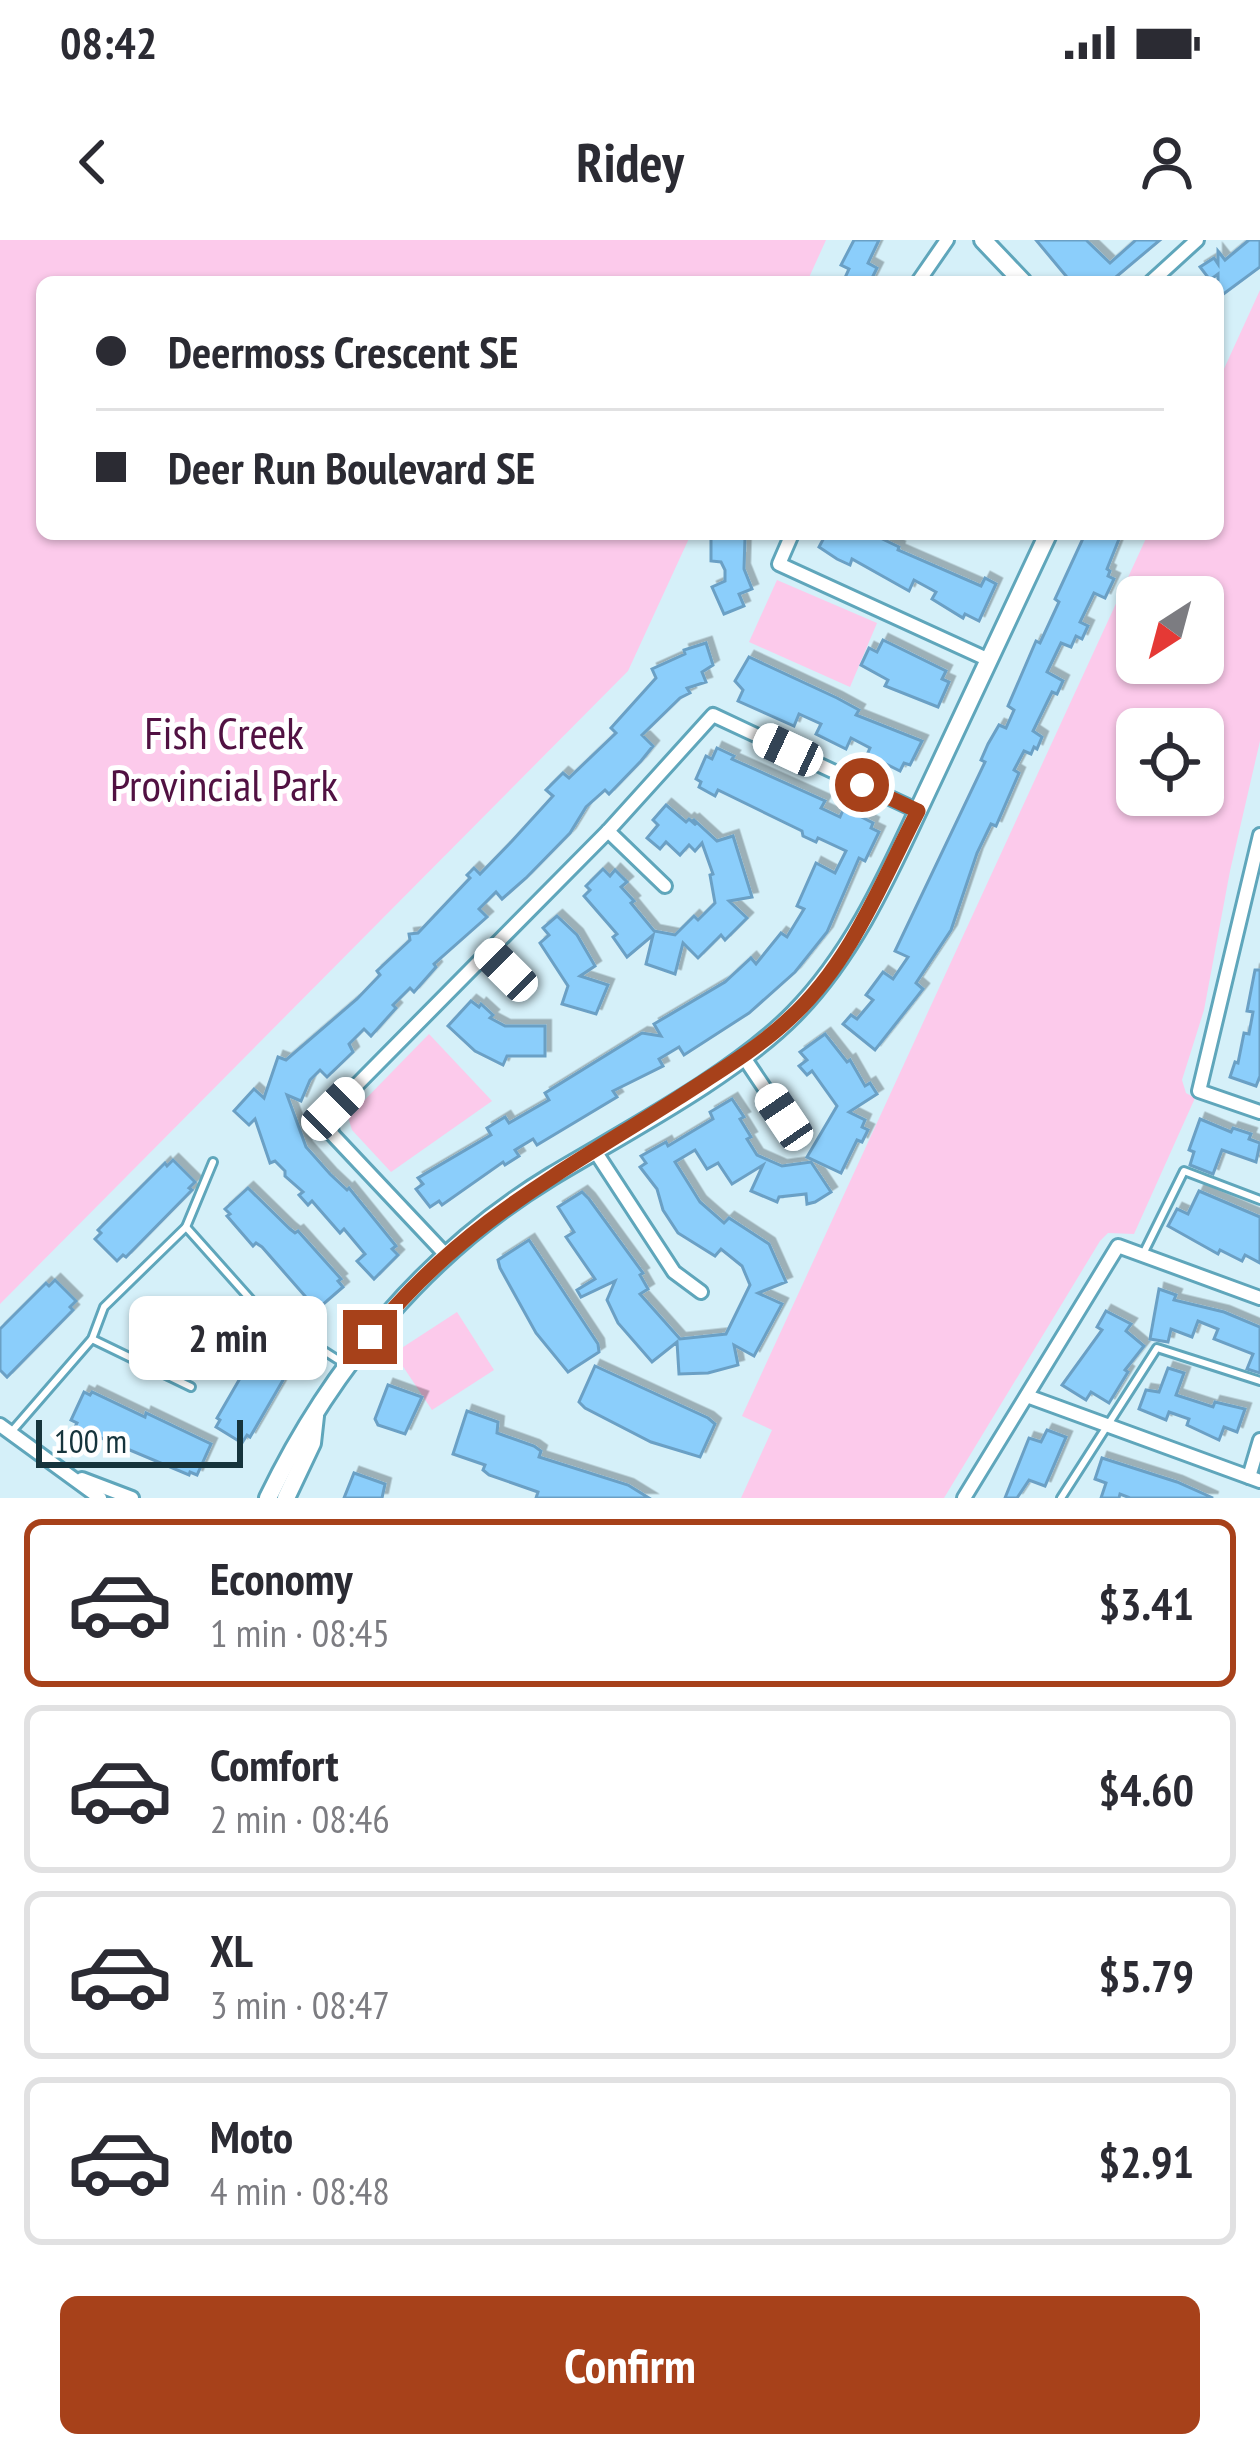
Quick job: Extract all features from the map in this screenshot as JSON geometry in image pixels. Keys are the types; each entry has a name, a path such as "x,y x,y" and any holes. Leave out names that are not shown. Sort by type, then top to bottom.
{"street":[{"path":"922,276 947,240"},
{"path":"983,240 1017,276"},
{"path":"1158,276 1197,240"},
{"path":"789,540 778,564 989,660"},
{"path":"268,1498 297,1438 348,1366 393,1308 445,1254 490,1217 743,1056 790,1018 828,977 854,938 918,811 1045,540"},
{"path":"445,1254 332,1134 333,1109 608,831 713,716 918,811"},
{"path":"608,831 665,886"},
{"path":"1260,835 1199,1091 1260,1112"},
{"path":"488,952 524,987"},
{"path":"743,1056 784,1117"},
{"path":"595,1151 674,1272 701,1292"},
{"path":"964,1498 1118,1246 1260,1298"},
{"path":"1027,1396 1254,1479 1260,1440"},
{"path":"286,1498 312,1443 315,1415"},
{"path":"5,1429 100,1498"},
{"path":"68,1474 132,1498"}],"lane":[{"path":"5,1429 92,1339 104,1306 186,1227 213,1162"},
{"path":"1142,1255 1184,1171 1260,1200"},
{"path":"186,1227 260,1310 348,1366"},
{"path":"92,1339 191,1387"},
{"path":"1061,1498 1157,1348 1260,1381"}],"green space":[{"name":"Fish Creek Provincial Park","path":"0,240 826,240 810,276 36,276 36,540 688,540 628,671 0,1304"},
{"path":"1260,290 1260,741 1204,1010 1182,1080 1186,1093 1195,1098 1134,1234 1108,1233 1100,1241 944,1498 741,1498 772,1430 742,1416 1116,604 1116,684 1224,684 1224,576 1129,576 1145,540 1224,540 1224,369"},
{"path":"777,580 877,623 850,687 749,642"},
{"path":"429,1034 492,1101 391,1172 352,1130 348,1117"},
{"path":"457,1312 494,1370 432,1410 394,1353"}],"building":[{"path":"854,240 879,240 868,263 877,268 873,276 846,276 849,269 841,265"},
{"path":"1036,240 1086,240 1110,263 1136,240 1160,240 1117,276 1066,276"},
{"path":"1249,240 1260,240 1260,267 1224,294 1224,276 1207,276 1200,267 1214,258 1218,264 1218,251 1225,260"},
{"path":"711,540 745,540 744,569 752,589 739,594 744,606 724,614 712,587 725,581 725,570 721,562 711,561"},
{"path":"823,540 884,540 981,586 985,578 996,584 979,621 965,614 963,618 932,599 936,592 914,580 909,591 852,559 850,565 819,547"},
{"path":"1082,540 1119,540 1107,569 1114,579 1105,598 1094,593 1080,622 1088,626 1082,639 1076,636 1071,647 1061,643 1047,672 1063,681 1057,694 1052,692 1033,731 1042,737 1031,754 1024,751 1014,770 1019,773 996,826 991,824 977,853 951,930 916,983 923,989 875,1050 843,1024 851,1015 857,1019 873,1000 866,995 883,972 893,979 908,957 895,951 985,762 981,760 988,744 999,725 1006,728 1014,710 1008,706 1059,602 1055,599"},
{"path":"883,640 946,671 942,679 949,682 938,707 885,686 888,680 861,665 869,648 877,652"},
{"path":"706,643 713,665 702,672 706,682 687,688 690,693 642,735 653,746 641,761 609,794 605,790 586,807 570,833 526,878 502,899 496,892 479,909 487,917 434,964 414,992 410,988 393,1005 396,1008 371,1036 364,1029 349,1044 353,1052 327,1077 320,1070 310,1080 301,1101 287,1095 306,1147 349,1188 396,1246 392,1249 398,1255 374,1279 357,1261 365,1254 344,1229 340,1233 312,1201 308,1205 285,1171 275,1161 270,1163 255,1119 249,1125 234,1111 254,1089 264,1098 278,1057 286,1060 357,999 380,975 377,971 410,940 409,934 418,933 474,868 480,874 553,796 546,790 563,773 569,778 616,733 611,728 656,678 652,669"},
{"path":"749,657 837,698 859,710 856,715 922,741 910,765 904,763 900,771 882,762 880,766 865,759 870,748 851,738 846,749 816,734 821,724 799,714 794,726 738,701 743,690 735,681"},
{"path":"717,748 825,801 821,808 840,817 844,808 873,823 871,828 879,832 865,861 859,858 827,932 795,972 749,1013 684,1055 679,1047 659,1059 663,1066 613,1091 617,1097 537,1145 533,1139 515,1150 519,1156 442,1205 439,1201 430,1207 416,1189 423,1184 418,1178 491,1135 487,1128 505,1117 509,1123 549,1100 545,1093 642,1033 661,1036 654,1024 725,982 751,958 756,964 781,933 787,937 804,909 797,906 816,863 835,873 846,851 803,836 802,831 718,790 715,796 699,787 701,782 696,779 706,756 712,759"},
{"path":"666,805 696,825 693,819 717,841 733,836 752,897 729,901 747,918 698,958 683,943 675,974 646,964 653,935 627,957 613,937 617,934 584,896 590,890 586,886 603,869 610,876 615,870 627,882 621,887 634,901 631,903 654,931 675,935 715,903 713,874 702,843 695,851 689,845 680,855 666,842 660,849 647,838 658,825 653,820"},
{"path":"557,916 577,935 595,966 580,976 608,985 596,1014 562,1004 568,986 540,943 549,935 543,928"},
{"path":"1255,970 1260,970 1260,1076 1256,1086 1230,1077 1244,1033 1249,1034 1253,1012 1247,1011"},
{"path":"471,1001 505,1026 545,1026 545,1056 507,1056 503,1065 475,1051 448,1026"},
{"path":"825,1034 850,1060 865,1086 870,1083 877,1094 849,1112 865,1120 862,1127 868,1130 862,1142 857,1140 841,1173 807,1157 837,1106 812,1071 807,1075 799,1066 807,1060 800,1052"},
{"path":"732,1099 744,1117 740,1119 757,1155 782,1166 811,1162 831,1192 807,1204 806,1194 779,1197 777,1202 751,1191 763,1165 732,1184 718,1163 707,1169 695,1150 675,1162 700,1202 724,1223 729,1218 769,1244 786,1282 758,1293 782,1304 754,1356 734,1345 738,1365 679,1374 677,1342 652,1362 618,1323 607,1300 615,1281 581,1297 577,1290 595,1279 566,1237 574,1232 558,1207 582,1192 589,1199 643,1273 648,1289 640,1294 680,1339 726,1334 750,1285 742,1266 721,1249 715,1256 678,1233 663,1210 657,1189 640,1167 646,1163 641,1156 713,1119 710,1112"},
{"path":"1200,1119 1231,1132 1233,1128 1251,1134 1249,1139 1260,1143 1256,1162 1222,1150 1213,1174 1190,1165 1194,1152 1189,1150"},
{"path":"173,1160 195,1182 192,1190 117,1261 95,1239 101,1233 98,1230"},
{"path":"248,1188 290,1229 298,1231 341,1279 343,1287 320,1307 227,1216 225,1209"},
{"path":"1199,1191 1260,1217 1260,1263 1245,1255 1242,1261 1220,1250 1218,1254 1168,1226 1177,1209 1188,1214"},
{"path":"529,1240 598,1344 599,1352 568,1372 536,1333 500,1268 498,1260"},
{"path":"55,1280 76,1301 70,1307 73,1310 7,1377 0,1370 0,1329 46,1283 49,1286"},
{"path":"1159,1289 1176,1295 1174,1300 1260,1327 1260,1373 1247,1369 1253,1354 1214,1339 1218,1329 1198,1321 1192,1337 1171,1329 1168,1342 1150,1339"},
{"path":"1106,1311 1131,1324 1126,1331 1144,1346 1125,1370 1109,1403 1091,1392 1086,1400 1062,1385 1102,1330 1097,1327"},
{"path":"272,1331 298,1347 297,1356 242,1443 216,1427 217,1418"},
{"path":"595,1366 715,1424 700,1457 651,1442 585,1408 579,1402"},
{"path":"1168,1368 1184,1373 1176,1395 1213,1407 1215,1402 1245,1409 1237,1432 1224,1427 1219,1440 1187,1425 1189,1419 1169,1412 1166,1420 1139,1409 1146,1390 1159,1392"},
{"path":"388,1385 422,1397 405,1434 378,1425 375,1419"},
{"path":"84,1392 145,1417 146,1413 211,1444 197,1475 75,1427 77,1423 71,1420"},
{"path":"467,1411 498,1422 497,1433 534,1446 541,1451 539,1457 628,1485 649,1498 536,1498 538,1492 489,1475 483,1470 485,1465 453,1454"},
{"path":"1047,1430 1066,1437 1045,1486 1029,1480 1017,1498 1005,1498 1029,1438 1041,1442"},
{"path":"1102,1458 1213,1498 1120,1494 1119,1498 1101,1498 1106,1483 1095,1479"},
{"path":"354,1473 385,1484 382,1498 344,1498"}],"route":[{"path":"370,1337 445,1254 490,1217 743,1056 790,1018 828,977 854,938 918,811 862,785"}]}
